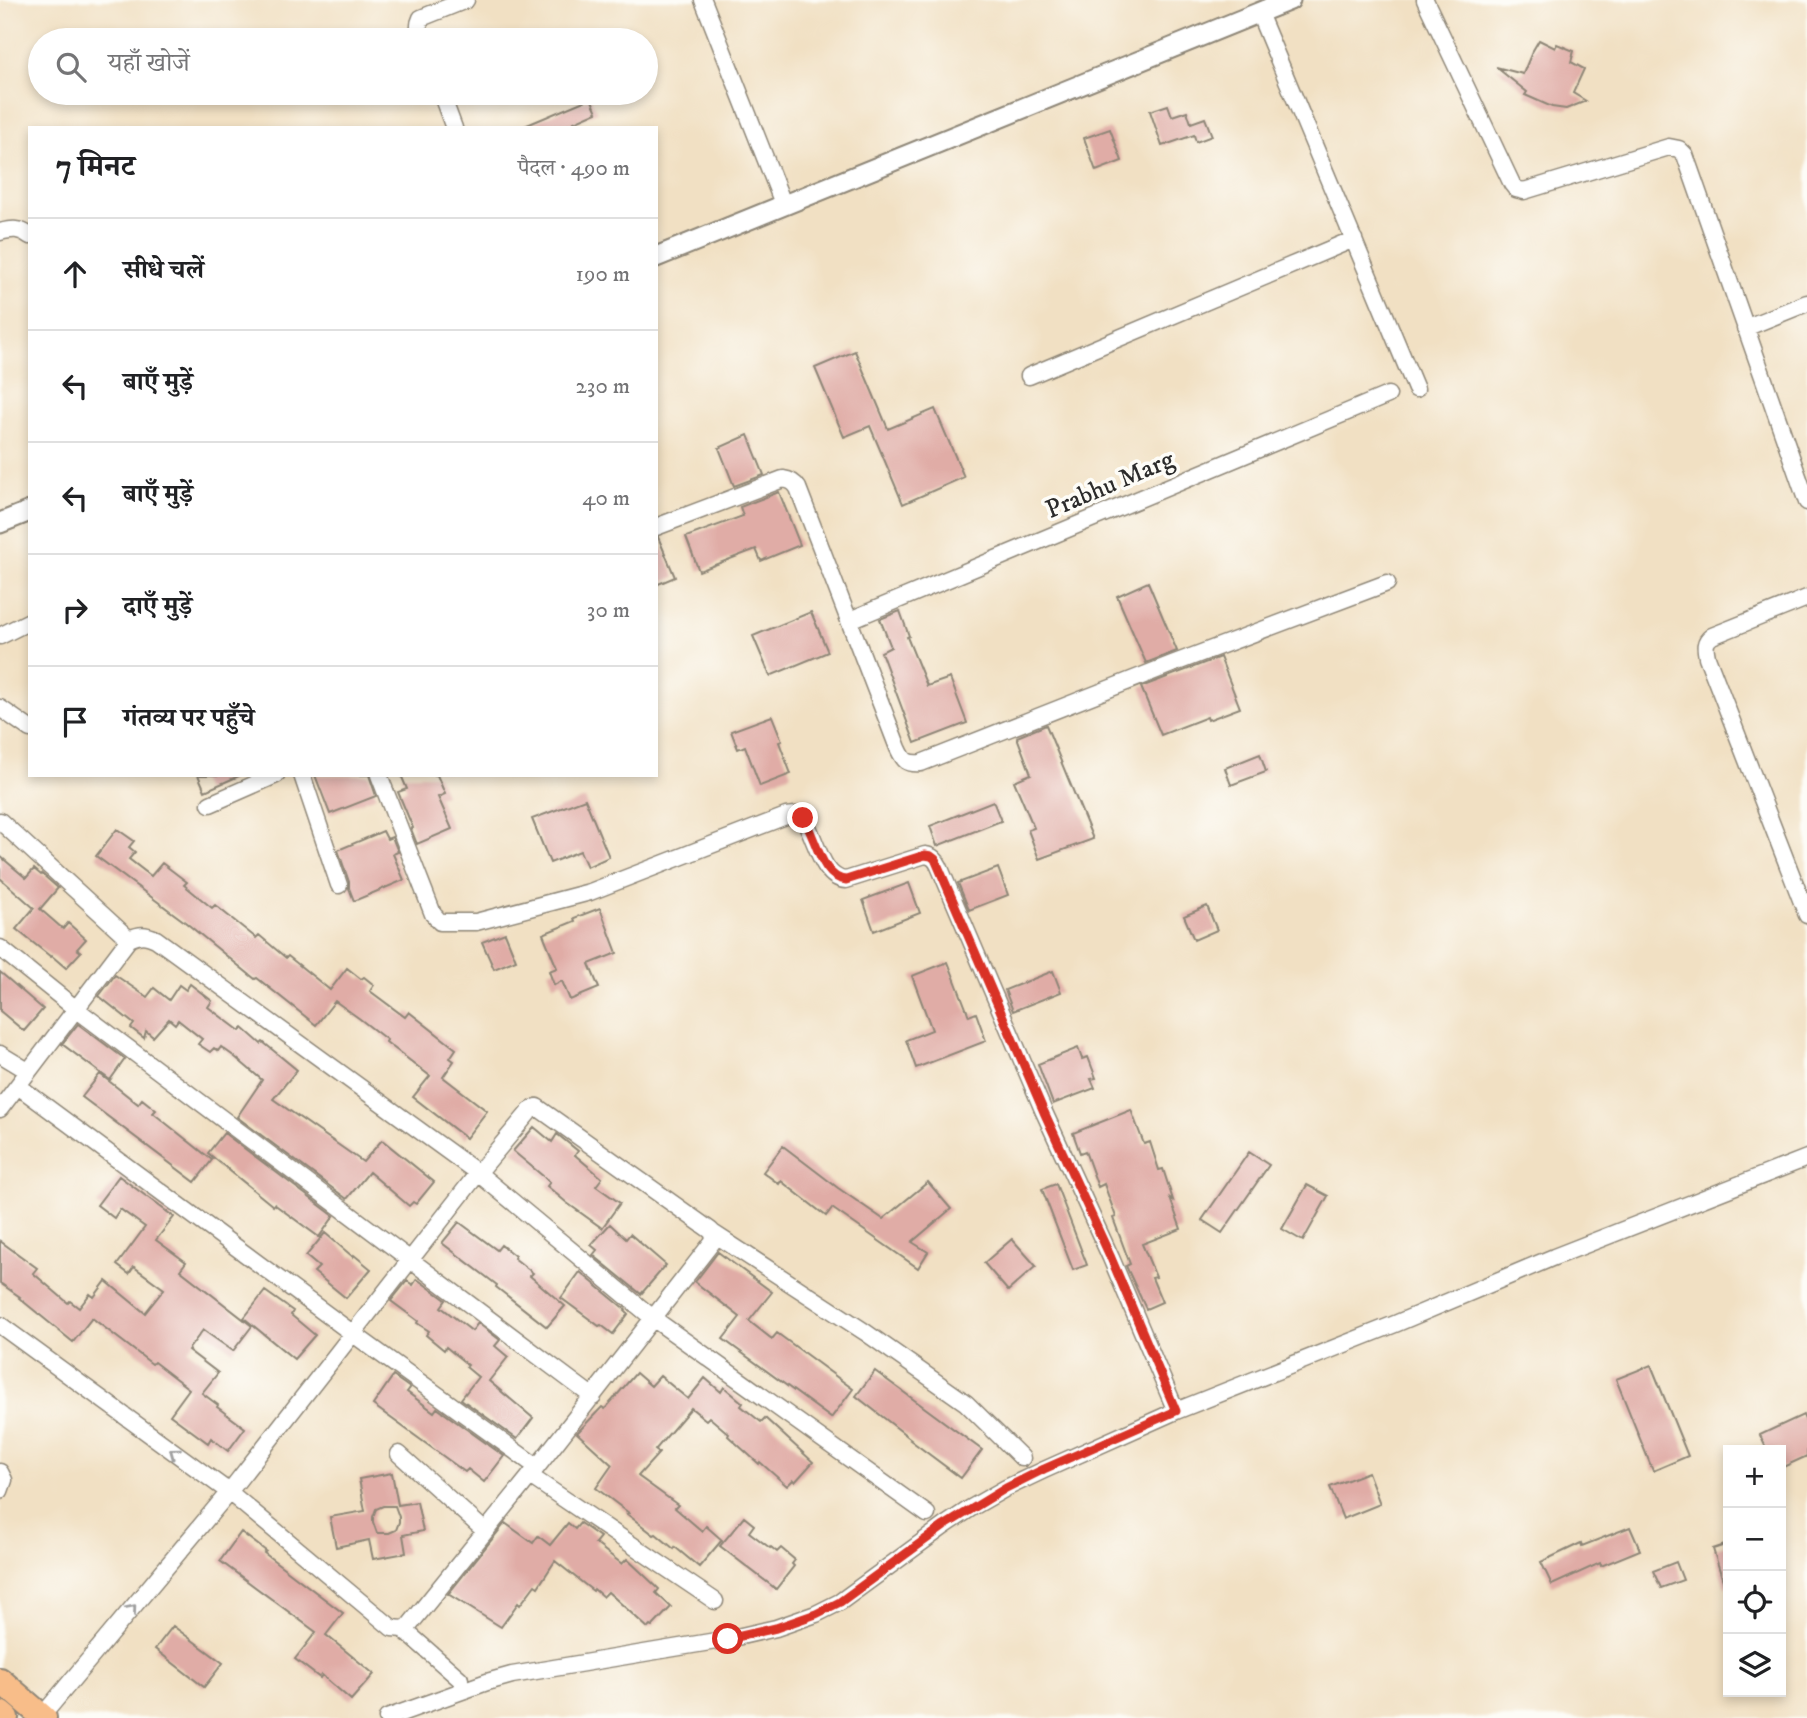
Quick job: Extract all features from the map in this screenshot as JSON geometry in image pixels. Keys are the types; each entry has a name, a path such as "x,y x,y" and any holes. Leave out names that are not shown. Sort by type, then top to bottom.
{"main road":[{"path":"0,1680 43,1717"},
{"path":"0,1713 6,1718"}],"street":[{"path":"418,28 421,18 466,0"},
{"path":"703,0 783,206"},
{"path":"658,256 1290,0"},
{"path":"1425,0 1516,189 1524,191 1669,147 1679,149 1685,155 1807,502"},
{"path":"1258,13 1416,389"},
{"path":"445,105 453,126"},
{"path":"0,232 14,229 28,235"},
{"path":"1029,376 1354,239"},
{"path":"1745,328 1807,303"},
{"name":"Prabhu Marg","path":"850,620 1388,395"},
{"path":"658,526 783,479 789,480 798,488 902,757 908,763 914,764 1387,583"},
{"path":"0,523 28,512"},
{"path":"1807,598 1712,636 1706,640 1705,648 1807,915"},
{"path":"0,636 28,622"},
{"path":"0,708 28,728"},
{"path":"210,804 271,777"},
{"path":"303,777 339,885"},
{"path":"380,777 433,914 440,922 476,922 590,892 786,816 796,815 803,818 826,869 832,876 840,879 846,880 925,855 935,859 1176,1411"},
{"path":"0,821 129,939"},
{"path":"0,1109 129,939 139,934 147,935 478,1173 654,1320 927,1514"},
{"path":"0,948 76,1009 593,1396"},
{"path":"0,1054 28,1072"},
{"path":"18,1086 352,1333 534,1472 715,1601"},
{"path":"43,1717 229,1492 478,1173 530,1111 537,1108 713,1233 865,1332 966,1403 1022,1458"},
{"path":"387,1718 512,1675 728,1639 776,1628 816,1614 840,1602 944,1526 1006,1488 1095,1446 1554,1257 1807,1158"},
{"path":"0,1325 229,1492 392,1628 403,1629 408,1627 534,1472 654,1320 712,1244 713,1233"},
{"path":"399,1454 485,1531"},
{"path":"0,1472 4,1480 0,1491"},
{"path":"403,1629 460,1679"}],"building":[{"path":"1539,40 1555,48 1557,44 1574,51 1571,62 1584,69 1573,93 1586,101 1566,109 1552,107 1525,95 1527,92 1496,67 1523,74"},
{"path":"574,105 594,105 597,112 574,122 575,126 525,126"},
{"path":"1168,105 1172,116 1187,111 1191,123 1205,118 1212,136 1196,142 1194,135 1162,146 1150,111"},
{"path":"1110,129 1122,161 1096,171 1084,138"},
{"path":"855,351 888,429 935,409 964,477 903,504 870,426 844,437 815,368"},
{"path":"748,435 764,475 734,486 719,448"},
{"path":"779,492 800,545 761,561 756,549 699,571 686,537 743,516 740,507"},
{"path":"658,537 675,577 658,584"},
{"path":"1148,582 1177,651 1146,663 1117,596"},
{"path":"900,611 909,636 907,637 927,686 950,678 967,723 915,743 881,652 891,647 880,619"},
{"path":"811,612 828,652 770,676 753,636"},
{"path":"1220,657 1240,708 1208,720 1207,717 1161,735 1141,687"},
{"path":"772,716 791,774 760,786 745,746 738,749 731,731"},
{"path":"1046,725 1093,839 1039,859 1028,830 1034,828 1014,781 1031,774 1017,737"},
{"path":"1260,754 1266,772 1231,785 1225,768"},
{"path":"199,777 236,777 205,791"},
{"path":"316,777 370,777 376,796 330,814"},
{"path":"402,777 438,777 445,794 438,797 452,829 417,844 398,792 407,789"},
{"path":"585,799 609,857 587,867 580,851 550,863 532,819"},
{"path":"993,801 1001,821 937,846 930,826"},
{"path":"117,829 134,841 129,847 135,852 129,859 151,876 162,863 187,882 184,885 212,908 215,905 256,938 259,935 330,990 347,968 361,979 364,977 374,985 370,991 405,1017 409,1012 456,1049 450,1058 454,1061 443,1077 487,1111 466,1138 413,1097 430,1076 360,1019 335,1001 316,1025 96,856"},
{"path":"383,831 387,839 392,837 398,852 393,854 404,880 354,901 338,850"},
{"path":"0,856 26,878 34,869 58,888 40,909 63,929 68,923 86,939 77,949 81,952 66,968 16,929 34,908 0,878"},
{"path":"998,868 1008,895 969,910 958,883"},
{"path":"909,883 920,913 874,931 863,900"},
{"path":"1207,906 1217,930 1194,940 1184,916"},
{"path":"600,908 617,953 589,964 599,988 570,1000 562,981 554,985 549,971 557,968 543,934"},
{"path":"505,933 516,960 494,969 482,942"},
{"path":"948,962 969,1016 976,1013 986,1041 916,1068 906,1040 932,1030 912,976"},
{"path":"1053,971 1061,992 1013,1011 1005,990"},
{"path":"0,972 43,1009 24,1031 0,1011"},
{"path":"115,975 147,997 154,988 169,1000 179,985 186,990 190,984 212,1001 208,1007 240,1031 243,1028 261,1044 263,1042 297,1070 273,1099 363,1162 382,1140 434,1182 416,1204 413,1202 409,1206 369,1172 347,1199 237,1117 262,1080 235,1057 221,1047 218,1051 214,1048 210,1052 198,1044 202,1039 178,1020 175,1024 169,1019 153,1037 146,1031 144,1038 131,1028 134,1024 99,996"},
{"path":"78,1024 125,1059 110,1080 62,1044"},
{"path":"1078,1048 1082,1059 1088,1057 1096,1078 1091,1079 1095,1088 1053,1104 1038,1064"},
{"path":"100,1074 138,1104 142,1099 156,1110 153,1113 212,1160 195,1182 82,1097"},
{"path":"1131,1110 1144,1144 1150,1142 1159,1170 1163,1169 1181,1229 1142,1244 1156,1277 1152,1278 1162,1302 1146,1309 1126,1266 1130,1264 1104,1184 1098,1187 1085,1151 1080,1153 1073,1133"},
{"path":"534,1127 552,1142 557,1134 578,1151 575,1155 602,1178 596,1186 620,1203 602,1228 547,1186 550,1182 513,1151"},
{"path":"224,1133 334,1216 319,1237 274,1204 273,1206 208,1153"},
{"path":"783,1146 883,1219 928,1182 951,1209 912,1242 928,1252 918,1268 832,1208 826,1216 781,1181 779,1184 763,1172"},
{"path":"1249,1152 1269,1165 1222,1233 1202,1220"},
{"path":"119,1176 174,1217 156,1240 186,1262 180,1270 252,1326 233,1351 203,1330 188,1350 218,1373 202,1393 245,1428 228,1451 211,1438 208,1443 170,1415 189,1389 154,1362 152,1364 92,1318 73,1342 0,1283 0,1241 37,1268 33,1273 68,1303 70,1301 79,1308 90,1294 94,1297 106,1281 145,1313 164,1289 134,1267 129,1274 117,1265 145,1227 120,1209 114,1218 97,1205"},
{"path":"1056,1184 1087,1265 1073,1270 1042,1189"},
{"path":"1307,1185 1328,1196 1303,1241 1282,1229"},
{"path":"459,1222 497,1250 501,1245 515,1256 514,1258 533,1273 530,1276 565,1306 547,1327 442,1243"},
{"path":"610,1224 626,1239 630,1234 666,1265 641,1294 593,1255 597,1250 591,1245"},
{"path":"325,1233 371,1269 346,1298 314,1272 319,1267 306,1256"},
{"path":"1012,1239 1036,1266 1008,1291 984,1263"},
{"path":"718,1252 772,1292 749,1321 772,1339 777,1333 853,1389 831,1418 723,1339 740,1317 695,1282"},
{"path":"580,1272 626,1310 628,1314 613,1334 561,1298"},
{"path":"417,1279 446,1300 441,1307 472,1331 478,1323 500,1340 495,1346 508,1357 489,1381 533,1418 517,1439 461,1399 478,1377 446,1347 444,1350 426,1335 429,1331 417,1323 418,1321 391,1301 407,1281 413,1285"},
{"path":"265,1291 293,1311 291,1315 315,1335 294,1359 244,1318"},
{"path":"1651,1365 1688,1456 1653,1471 1616,1379"},
{"path":"875,1371 982,1450 961,1478 856,1396"},
{"path":"636,1373 651,1386 660,1376 688,1399 705,1378 721,1392 724,1387 743,1403 741,1406 761,1422 765,1418 813,1462 795,1482 793,1480 787,1486 709,1417 706,1420 691,1408 655,1450 659,1453 638,1476 678,1505 675,1508 702,1531 706,1526 722,1540 699,1567 596,1488 612,1465 577,1433 602,1407 605,1409"},
{"path":"393,1376 410,1388 407,1392 434,1412 437,1408 504,1456 484,1482 468,1469 465,1472 373,1405"},
{"path":"1803,1415 1807,1424 1807,1456 1786,1466 1786,1445 1765,1445 1760,1435"},
{"path":"1368,1472 1380,1504 1343,1519 1330,1487"},
{"path":"392,1473 398,1505 417,1502 423,1531 403,1535 406,1553 373,1559 369,1540 336,1547 330,1517 365,1511 359,1479","holes":["395,1506 399,1517 396,1530 377,1533 373,1522 376,1509"]},
{"path":"744,1517 754,1525 749,1532 777,1552 781,1548 795,1560 792,1564 794,1566 776,1589 720,1546"},
{"path":"505,1523 533,1543 538,1536 550,1545 568,1523 575,1529 580,1523 600,1537 595,1543 622,1564 627,1559 659,1589 656,1593 671,1607 648,1628 608,1592 603,1597 555,1561 538,1587 535,1585 520,1605 518,1603 501,1627 448,1594"},
{"path":"1630,1527 1640,1550 1601,1566 1600,1563 1552,1585 1541,1562 1581,1543 1582,1546"},
{"path":"241,1532 266,1551 264,1553 343,1613 326,1635 374,1674 351,1700 322,1675 320,1678 295,1659 316,1632 220,1561"},
{"path":"1723,1546 1723,1581 1713,1549"},
{"path":"1676,1562 1683,1580 1661,1588 1653,1571"},
{"path":"173,1626 223,1663 204,1687 155,1649"}],"route":[{"path":"728,1639 797,1622 840,1602 944,1526 1006,1488 1176,1411 935,859 925,855 846,880 840,879 832,876 826,869 803,818"}]}
